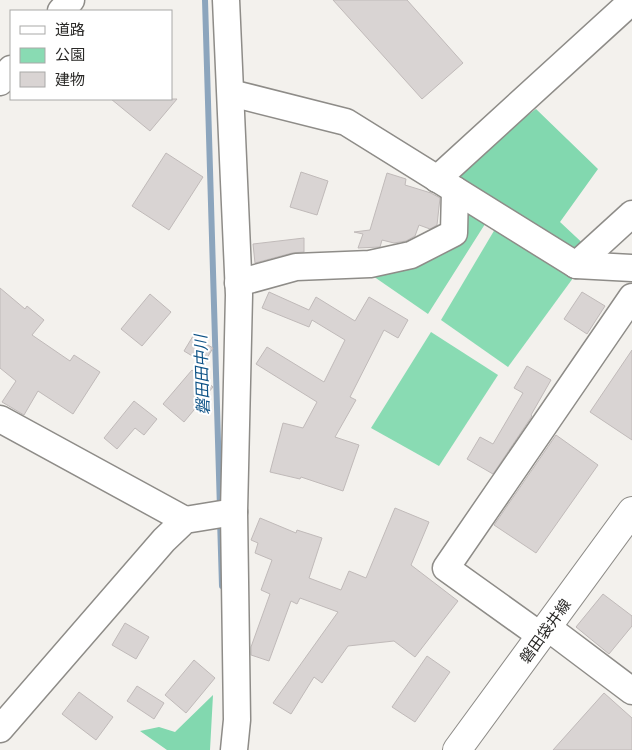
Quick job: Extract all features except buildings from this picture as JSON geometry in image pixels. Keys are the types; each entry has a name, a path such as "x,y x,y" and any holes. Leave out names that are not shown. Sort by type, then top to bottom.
{"main road":[{"name":"磐田袋井線","path":"457,750 632,511"}],"street":[{"path":"62,10 71,0"},
{"path":"226,0 238,283 234,512 236,720 234,750"},
{"path":"446,184 632,1"},
{"path":"0,82 10,70"},
{"path":"231,93 346,122 576,265 632,268"},
{"path":"238,283 296,267 370,264 411,255 454,233 446,184"},
{"path":"576,265 632,214"},
{"path":"632,297 446,568 544,631 632,691"},
{"path":"0,420 185,520"},
{"path":"0,729 164,540 185,520 234,512"}],"green space":[{"path":"536,109 598,169 560,222 591,251 576,265 448,185 494,140"},
{"path":"464,196 492,213 428,314 370,274 454,233"},
{"path":"501,219 576,274 508,367 441,320"},
{"path":"431,332 498,375 439,466 371,428"},
{"path":"213,695 210,750 167,750 140,731 159,727 175,732"}],"waterway":[{"name":"磐田田中川","path":"205,0 220,509"},
{"name":"磐田田中川","path":"220,519 222,586"}]}
